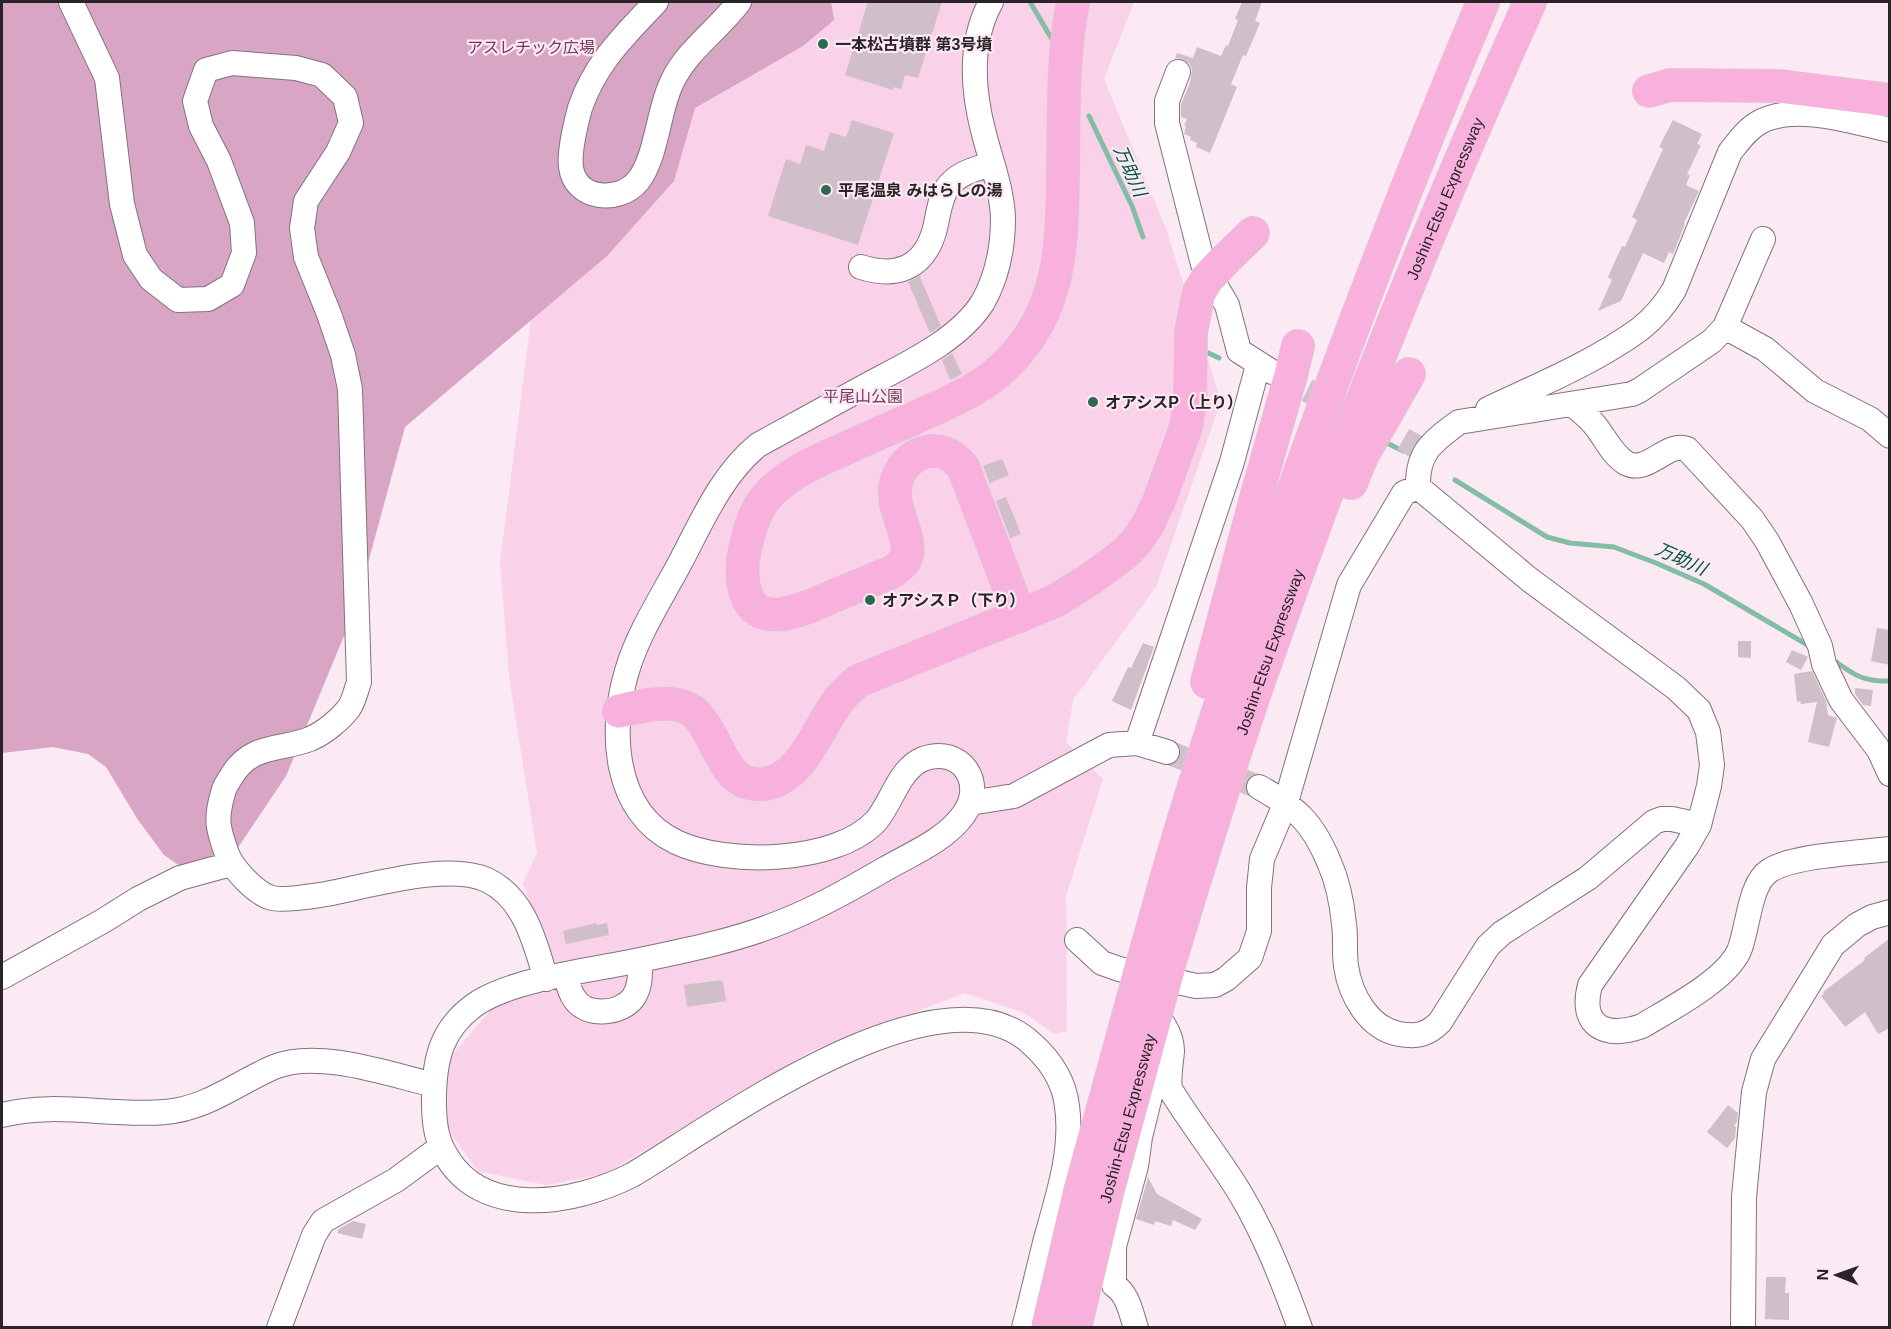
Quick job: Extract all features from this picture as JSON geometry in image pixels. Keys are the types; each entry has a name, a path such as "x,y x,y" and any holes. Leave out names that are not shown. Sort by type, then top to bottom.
{"highway":[{"path":"1020,616 963,467 947,453 937,451 914,456 904,464 898,475 894,490 895,505 905,534 907,555 902,565 892,572 796,612 770,614 760,612 747,597 743,585 743,567 745,550 754,519 771,492 782,483 813,462 975,389 1005,367 1034,333 1055,283 1061,249 1064,92 1067,36 1073,2"},
{"name":"Joshin-Etsu Expressway","path":"1048,1328 1081,1188 1189,802 1218,713 1313,435 1391,226 1483,2"},
{"name":"Joshin-Etsu Expressway","path":"1075,1328 1107,1193 1143,966 1215,813 1258,683 1357,412 1452,177 1530,2"},
{"path":"1649,91 1670,85 1780,86 1890,100"},
{"path":"619,711 665,704 690,710 705,725 729,768 736,776 754,784 764,784 784,777 793,769 838,701 858,681 1055,601 1123,555 1147,526 1186,427 1190,402 1191,332 1199,292 1206,279 1252,234"},
{"path":"1143,966 1189,751 1298,346"},
{"path":"1215,813 1362,456 1409,374"}],"street":[{"path":"71,2 107,78 122,204 135,255 151,279 178,300 208,299 232,285 244,253 242,223 219,161 201,126 195,101 206,70 232,63 296,68 322,75 345,97 351,123 338,152 306,201 302,228 306,257 343,355 350,389 359,682 350,706 332,725 310,739 258,751 238,765 223,791 217,826 231,864 247,882 271,898 308,897 446,872 481,878 501,889 520,911 556,977 580,1005 595,1011 619,1008 633,998 639,980 640,960"},
{"path":"656,2 608,53 593,78 580,109 573,141 571,168 579,184 588,192 602,196 622,194 638,181 647,163 671,83 682,63 739,2"},
{"path":"991,2 977,40 974,74 979,112 1000,193 1003,217 998,264 982,302 970,317 932,350 758,445 746,455 722,487 642,635 627,670 619,711 618,733 620,762 630,795 650,823 678,843 715,853 756,856 796,855 830,848 859,835 872,825 915,763 934,756 954,759 968,771 973,786 970,803 958,821 930,843 807,911 751,933 640,960 556,977 491,996 462,1016 449,1030 441,1047 435,1065 435,1128 441,1147 449,1161 460,1174 486,1191 517,1199 543,1200 572,1197 612,1185 632,1175 784,1081 865,1044 913,1028 948,1020 978,1020 1005,1026 1029,1041 1048,1060 1062,1082 1068,1106 1068,1137 1064,1168 1024,1328"},
{"path":"1137,743 1265,368 1239,351 1227,305 1203,264 1167,123 1167,101 1178,72"},
{"path":"1890,130 1829,117 1796,114 1760,122 1744,135 1730,152 1674,290 1663,308 1641,328 1592,359 1459,422 1442,434 1425,452 1417,470 1418,487 1530,580 1676,688 1699,710 1708,732 1712,765 1699,825 1687,846 1590,985 1587,1008 1591,1019 1601,1028 1620,1033 1642,1026 1715,980 1738,952 1756,890 1762,876 1769,870 1784,863 1803,859 1890,849"},
{"path":"861,267 876,272 895,272 913,265 927,251 947,188 960,175 992,164"},
{"path":"1459,422 1632,394 1640,390 1712,341 1725,327 1763,239"},
{"path":"1725,327 1765,349 1815,391 1870,419 1890,436"},
{"path":"1572,404 1592,422 1619,458 1628,464 1645,464 1676,447 1687,449 1752,519 1802,604 1841,700 1879,750 1890,774"},
{"path":"1077,940 1102,963 1143,966 1185,984 1206,987 1226,979 1250,958 1259,931 1262,859 1286,802 1348,585 1404,492 1418,487"},
{"path":"970,803 1014,796 1109,745 1137,743 1167,752"},
{"path":"1258,787 1286,802 1306,820 1314,831 1338,887 1344,925 1346,965 1350,985 1358,1002 1366,1014 1388,1032 1414,1035 1430,1032 1440,1022 1488,946 1502,933 1588,878 1654,822 1672,819 1699,825"},
{"path":"2,977 138,899 180,878 231,864"},
{"path":"1743,1328 1744,1197 1754,1092 1763,1059 1833,945 1857,925 1872,917 1890,912"},
{"path":"1143,966 1171,1040 1172,1051 1168,1079 1170,1089 1240,1193 1258,1226 1282,1279 1300,1328"},
{"path":"1136,1328 1125,1296 1121,1289 1114,1285 1114,1246 1136,1167 1140,1137 1167,1032"},
{"path":"2,1115 43,1109 146,1113 182,1110 219,1096 272,1068 306,1059 341,1064 434,1085"},
{"path":"279,1328 314,1235 323,1221 396,1180 441,1147"}],"green space":[{"name":"アスレチック広場","path":"2,2 831,2 834,20 803,46 695,108 674,181 607,256 405,427 356,607 286,776 235,852 187,871 164,855 138,820 106,767 88,754 53,747 2,753"},
{"name":"平尾山公園","path":"378,2 1134,2 1104,79 1166,229 1221,401 1156,587 1073,700 1066,742 1103,779 1066,896 1067,1031 1054,1034 1025,1013 965,993 813,1050 605,1174 546,1185 478,1171 448,1130 447,1061 494,1006 557,986 552,963 523,883 537,853 509,676 500,563 535,288"}],"building":[{"path":"868,2 942,2 918,78 905,75 901,89 894,87 893,90 845,75"},
{"path":"1242,2 1262,2 1255,21 1260,23 1231,84 1237,87 1210,153 1196,147 1197,143 1184,134 1187,119 1181,117 1181,104 1190,83 1192,70 1189,63 1175,58 1177,53 1193,58 1197,47 1221,56 1226,45 1228,46"},
{"name":"平尾温泉 みはらしの湯","path":"852,120 894,133 858,245 768,216 786,159 800,164 806,145 824,151 830,132 846,137"},
{"path":"1673,120 1702,134 1697,144 1701,145 1687,174 1690,175 1686,185 1699,191 1673,254 1669,252 1664,263 1643,253 1621,301 1598,311 1612,280 1608,277 1637,220 1632,217 1663,149 1659,147"},
{"path":"921,275 941,326 930,333 908,282"},
{"path":"952,353 962,374 950,380 942,360"},
{"path":"1002,459 1009,475 990,483 983,466"},
{"path":"1006,497 1021,534 1010,538 996,501"},
{"path":"1877,628 1890,630 1890,665 1871,661"},
{"path":"1738,641 1751,641 1751,658 1738,657"},
{"path":"1143,643 1154,647 1131,710 1112,701 1128,667 1131,668"},
{"path":"1792,650 1808,657 1801,670 1786,662"},
{"path":"1812,671 1826,701 1828,715 1837,718 1829,747 1808,742 1817,702 1801,704 1800,701 1797,702 1794,674"},
{"path":"1855,688 1873,690 1871,706 1863,705 1855,694"},
{"path":"596,923 597,925 607,923 609,935 566,944 563,931"},
{"path":"1890,938 1890,1028 1878,1034 1865,1012 1845,1027 1821,996 1823,992"},
{"path":"721,980 726,1001 687,1007 684,985"},
{"path":"1728,1105 1738,1113 1734,1126 1736,1127 1735,1138 1727,1148 1707,1132"},
{"path":"1148,1177 1157,1194 1202,1219 1195,1230 1173,1220 1171,1226 1155,1221 1154,1225 1136,1219"},
{"path":"353,1221 366,1224 362,1239 337,1233 339,1229"},
{"path":"1766,1277 1786,1277 1785,1293 1789,1293 1789,1320 1765,1319"}],"waterway":[{"name":"万助川","path":"1030,2 1053,41"},
{"name":"万助川","path":"1089,116 1132,206 1143,237"},
{"name":"万助川","path":"1204,351 1219,358"},
{"name":"万助川","path":"1387,443 1403,451"},
{"name":"万助川","path":"1455,480 1547,537 1570,543 1614,547 1656,563 1704,584 1811,647"},
{"name":"万助川","path":"1832,659 1858,676 1890,681"}],"tunnel":[{"path":"1275,374 1425,452"},
{"path":"1167,752 1259,787"}],"place":[{"name":"一本松古墳群 第3号墳","path":"823,44"},
{"name":"平尾温泉 みはらしの湯","path":"826,190"},
{"name":"オアシスP（上り）","path":"1093,402"},
{"name":"オアシスＰ（下り）","path":"870,600"}]}
